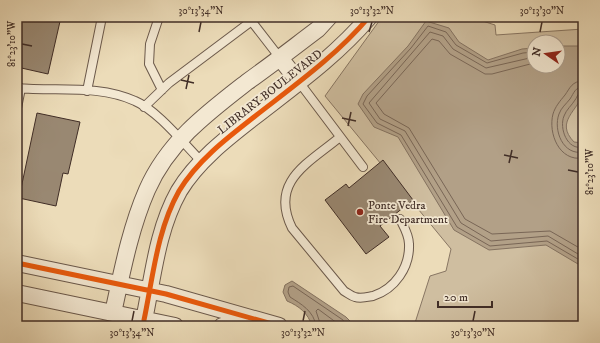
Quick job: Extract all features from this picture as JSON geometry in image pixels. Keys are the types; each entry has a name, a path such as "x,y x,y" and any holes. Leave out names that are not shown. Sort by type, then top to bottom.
{"street":[{"name":"LIBRARY BOULEVARD","path":"113,313 134,221 147,189 164,160 180,139 212,109 318,29 329,17"},
{"name":"LIBRARY BOULEVARD","path":"144,320 158,249 166,220 178,193 188,176 226,139 331,57 352,38 369,17"},
{"path":"280,58 299,82"},
{"path":"17,263 210,305 243,317 269,322 279,326"},
{"path":"17,293 175,326"},
{"path":"222,326 231,324 243,317"}],"lane":[{"path":"87,91 102,17"},
{"path":"159,17 150,44 150,64 162,90"},
{"path":"144,107 162,90 253,18 280,58"},
{"path":"299,82 363,167"},
{"path":"17,108 19,88 118,94 136,101 154,114 202,162"},
{"path":"340,137 295,173 290,182 285,192 284,203 286,216 292,228 344,291 355,298 365,298 381,293 394,284 404,270 410,244 408,234 400,218"}],"shaded area":[{"path":"382,17 470,17 495,25 496,35 583,29 583,326 414,326 430,276 446,271 451,249 325,96"}],"water":[{"path":"426,21 449,28 459,42 488,60 526,49 526,74 566,74 566,46 583,46 583,92 581,99 567,122 566,128 568,135 574,142 583,143 583,267 546,245 489,250 454,230 398,137 374,127 358,104 363,94 408,46"},
{"path":"292,281 346,317 351,322 350,326 312,326 308,317 299,308 287,301 283,292 285,285"}],"building":[{"path":"17,17 61,17 48,74 17,67"},
{"path":"37,113 80,122 68,174 63,173 56,206 19,198"},
{"path":"383,160 413,200 380,226 389,237 366,254 325,200 346,184 349,188"}],"cycle path":[{"path":"144,320 161,238 172,206 186,180 204,160 233,133 300,82 343,45 369,17"},
{"path":"17,263 166,294 279,326"}],"place":[{"name":"Ponte Vedra Fire Department","path":"360,212"}]}
